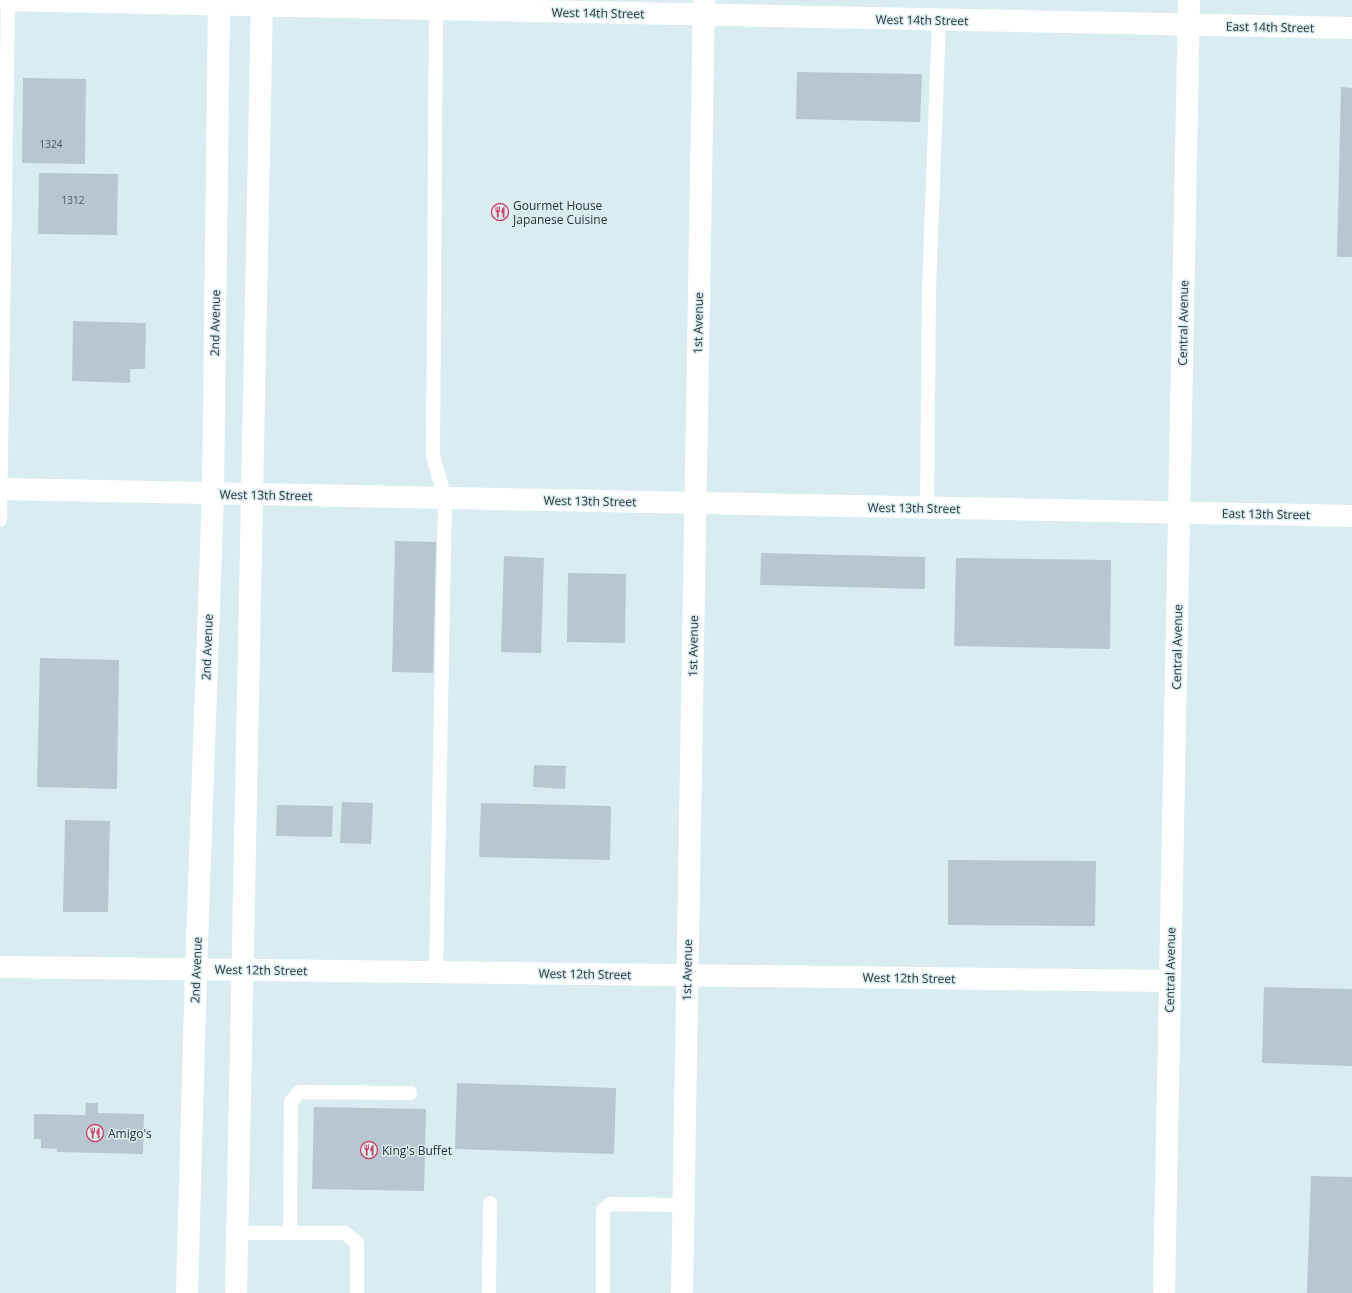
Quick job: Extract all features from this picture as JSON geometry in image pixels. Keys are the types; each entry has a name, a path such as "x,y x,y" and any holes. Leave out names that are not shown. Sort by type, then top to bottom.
{"street":[{"name":"West 14th Street","path":"8,0 262,3 436,9 462,5 704,7 938,20 1188,25"},
{"name":"Central Avenue","path":"1164,1293 1189,0"},
{"name":"2nd Avenue","path":"187,1293 196,970 213,493 219,3"},
{"path":"236,1293 262,3"},
{"name":"1st Avenue","path":"682,1293 704,7"},
{"name":"East 14th Street","path":"1188,25 1352,28"},
{"name":"West 13th Street","path":"1,489 1180,513"},
{"name":"East 13th Street","path":"1180,513 1352,516"},
{"name":"West 12th Street","path":"0,967 1170,981"}],"lane":[{"path":"0,520 8,0"},
{"path":"436,9 433,456 445,498 436,972"},
{"path":"927,508 929,288 938,20"},
{"path":"290,1233 291,1102 295,1097 300,1092 410,1093"},
{"path":"489,1293 490,1203"},
{"path":"602,1293 603,1210 610,1204 683,1205"},
{"path":"238,1233 345,1232 357,1243 357,1293"}],"building":[{"path":"797,72 922,74 920,122 796,119"},
{"path":"23,78 86,79 85,164 22,163"},
{"path":"1341,87 1352,88 1352,257 1337,257"},
{"path":"39,173 118,174 117,235 38,234"},
{"path":"73,321 146,323 145,369 130,369 130,383 72,381"},
{"path":"395,541 436,542 433,673 392,672"},
{"path":"761,553 925,557 925,589 760,585"},
{"path":"504,556 544,558 541,653 501,652"},
{"path":"956,558 1111,560 1110,649 954,646"},
{"path":"568,573 626,574 625,643 567,642"},
{"path":"40,658 119,660 117,789 37,787"},
{"path":"534,765 566,766 565,789 533,787"},
{"path":"342,802 373,803 371,844 340,843"},
{"path":"481,803 611,806 610,860 479,857"},
{"path":"277,805 333,806 332,837 276,836"},
{"path":"65,820 110,821 108,912 63,912"},
{"path":"948,860 1096,861 1095,926 948,925"},
{"path":"1264,987 1352,989 1352,1066 1262,1063"},
{"path":"457,1083 616,1088 614,1154 455,1149"},
{"path":"86,1103 98,1103 98,1113 144,1114 143,1154 57,1152 57,1149 41,1148 41,1139 34,1139 34,1114 85,1115"},
{"path":"314,1107 426,1109 424,1191 312,1189"},
{"path":"1311,1176 1352,1177 1352,1293 1307,1293"}],"place":[{"name":"Gourmet House Japanese Cuisine","path":"500,212"},
{"name":"Amigo's","path":"95,1133"},
{"name":"King's Buffet","path":"369,1150"}]}
